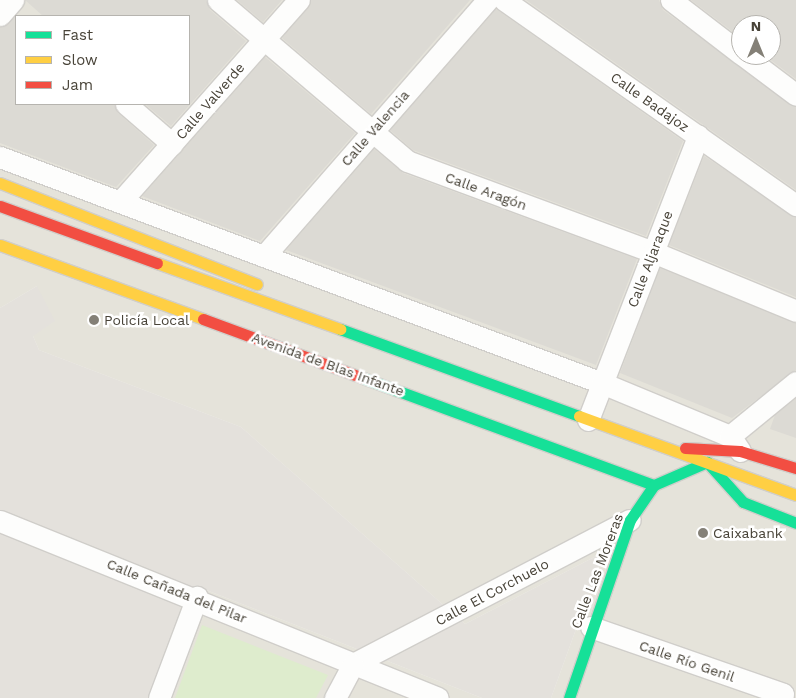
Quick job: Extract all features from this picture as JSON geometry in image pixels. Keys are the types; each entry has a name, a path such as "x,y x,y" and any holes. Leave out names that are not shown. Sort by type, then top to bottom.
{"main road":[{"path":"2,185 178,250 319,311 347,330"},
{"path":"0,206 314,323 347,330 796,495"},
{"name":"Avenida de Blas Infante","path":"0,245 654,485"},
{"path":"668,448 735,443 796,468"},
{"path":"654,485 707,462"},
{"path":"707,462 743,502 796,522"},
{"name":"Calle Las Moreras","path":"568,698 591,627 630,520 654,485"}],"street":[{"name":"Calle Aragón","path":"218,0 407,161 653,252 796,311"},
{"name":"Calle Valverde","path":"120,202 299,0"},
{"name":"Calle Valencia","path":"264,256 487,0"},
{"name":"Calle Badajoz","path":"504,0 796,205"},
{"path":"671,0 731,46"},
{"path":"756,65 796,95"},
{"path":"127,105 172,144"},
{"name":"Calle Aljaraque","path":"602,383 698,136"},
{"path":"0,157 602,383 735,443 796,382"},
{"path":"588,420 602,383"},
{"name":"Calle El Corchuelo","path":"353,664 630,520"},
{"name":"Calle Cañada del Pilar","path":"0,521 197,597 438,698"},
{"path":"159,698 197,597"},
{"name":"Calle Río Genil","path":"591,627 783,696"},
{"path":"335,698 353,664"}],"shaded area":[{"path":"0,0 796,0 796,698 551,698 604,552 465,624 241,427 39,350 33,336 37,286 0,308"},
{"path":"37,286 55,321 33,336 39,350 241,427 465,624 604,552 551,698 482,698 196,586 152,698 0,698 0,308"},
{"path":"196,586 482,698 152,698"}],"green space":[{"path":"202,625 328,675 316,698 175,698"}],"building":[{"path":"25,0 206,0 210,10 246,41 190,104 190,15 42,15"},
{"path":"237,0 282,0 263,22"},
{"path":"311,0 470,0 371,114 282,38"},
{"path":"526,0 659,0 663,10 731,60 731,65 738,65 796,107 796,190"},
{"path":"691,0 796,0 796,79 777,65 781,65 781,15 731,15 731,30"},
{"path":"496,9 683,141 646,236 413,150 390,130"},
{"path":"15,16 15,105 114,105 118,113 154,145 116,187 0,143 0,27"},
{"path":"265,57 355,133 260,241 142,196"},
{"path":"146,105 190,105 171,126"},
{"path":"374,149 403,173 637,259 596,365 286,250"},
{"path":"704,156 796,217 796,297 669,245"},
{"path":"660,268 796,323 796,370 732,418 620,373"},
{"path":"796,398 796,438 770,429 775,415"}],"traffic: fast":[{"path":"340,329 579,416"},
{"path":"363,378 654,485"},
{"path":"569,698 630,520 654,485 707,462 743,502 796,523"}],"traffic: slow":[{"path":"0,183 257,284"},
{"path":"0,245 203,319"},
{"path":"157,263 340,329"},
{"path":"579,416 796,495"}],"traffic: jam":[{"path":"0,206 157,263"},
{"path":"203,319 363,378"},
{"path":"685,448 740,451 796,468"}],"place":[{"name":"Policía Local","path":"94,320"},
{"name":"Caixabank","path":"703,533"}]}
